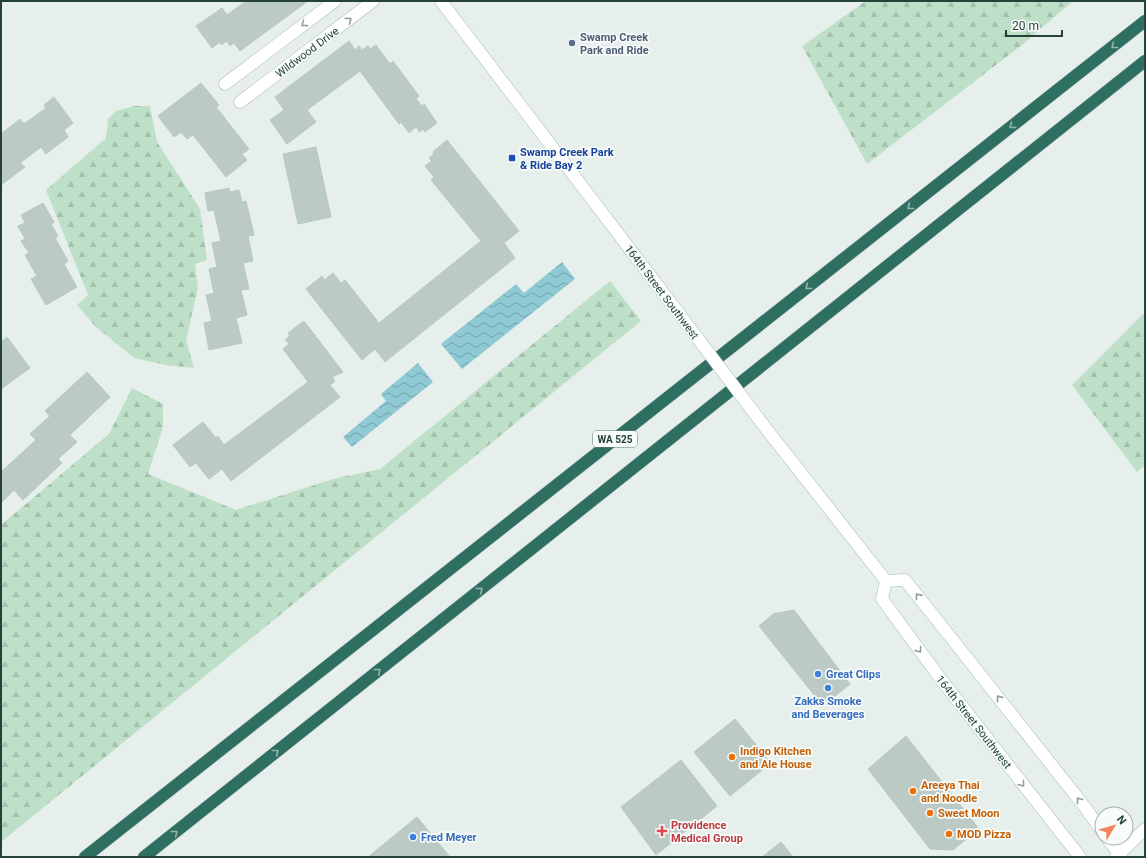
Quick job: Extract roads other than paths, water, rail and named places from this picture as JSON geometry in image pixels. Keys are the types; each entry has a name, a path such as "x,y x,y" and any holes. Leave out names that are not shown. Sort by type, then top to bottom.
{"highway":[{"name":"WA 525","path":"85,857 1145,21"},
{"name":"WA 525","path":"144,857 1145,61"}],"main road":[{"path":"225,84 335,1"},
{"name":"Wildwood Drive","path":"240,102 374,1"},
{"name":"164th Street Southwest","path":"441,1 768,431 886,581 882,600 944,683 1080,857"},
{"path":"886,581 904,580 1094,820"},
{"path":"1112,846 1118,856 1145,829"}],"water":[{"path":"562,262 575,279 462,369 441,344 516,284 524,293"},
{"path":"418,363 433,382 352,447 343,437 386,401 381,394"}],"place":[{"name":"Swamp Creek Park and Ride","path":"572,43"},
{"name":"Swamp Creek Park & Ride Bay 2","path":"512,158"},
{"name":"Great Clips","path":"818,674"},
{"name":"Zakks Smoke and Beverages","path":"828,688"},
{"name":"Indigo Kitchen and Ale House","path":"732,757"},
{"name":"Areeya Thai and Noodle","path":"913,791"},
{"name":"Sweet Moon","path":"930,813"},
{"name":"Providence Medical Group","path":"662,831"},
{"name":"MOD Pizza","path":"949,834"},
{"name":"Fred Meyer","path":"413,837"}]}
